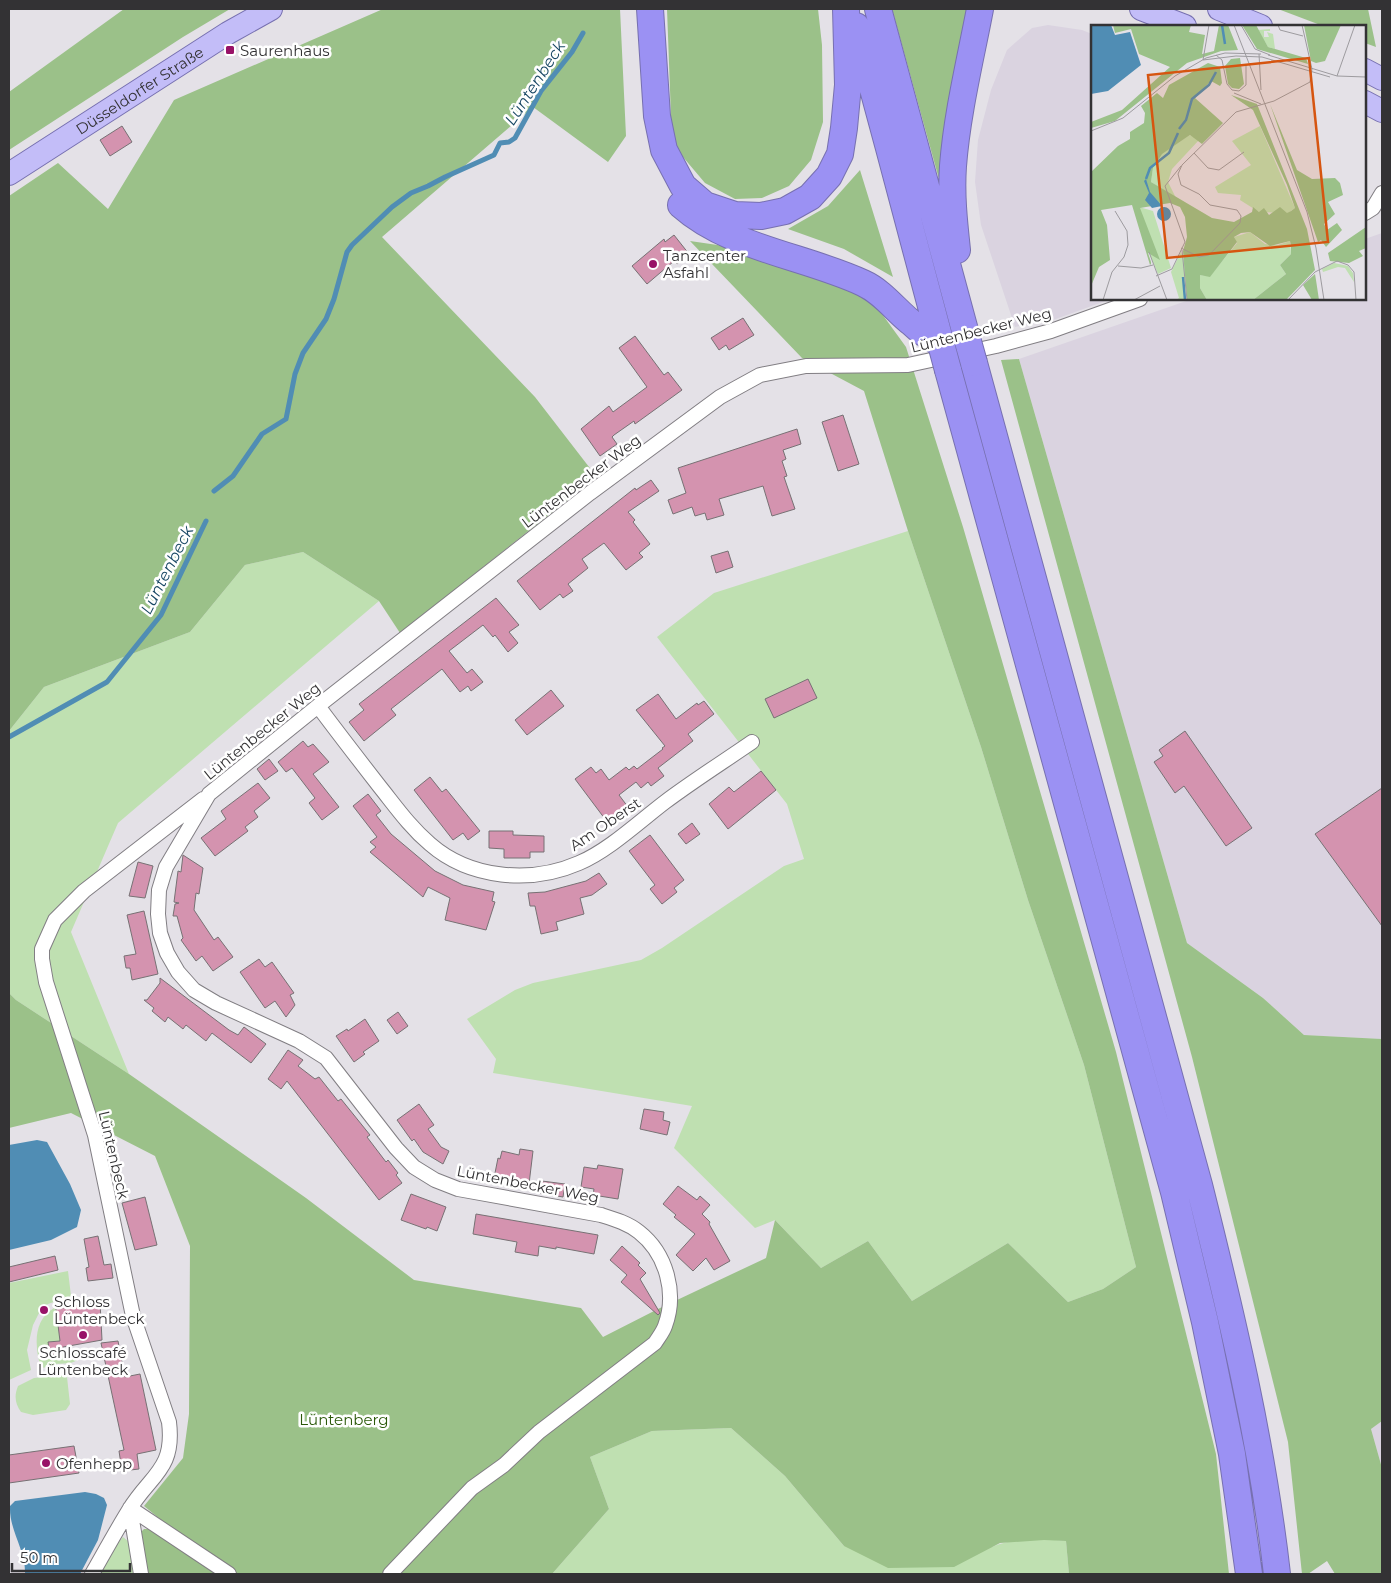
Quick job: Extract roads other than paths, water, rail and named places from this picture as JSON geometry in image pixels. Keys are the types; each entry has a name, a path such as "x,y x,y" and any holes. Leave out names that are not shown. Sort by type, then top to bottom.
{"highway":[{"path":"634,9 642,121 651,162 666,192 690,213 722,233 837,271 866,284 891,302 912,324 941,344"},
{"path":"650,9 657,116 664,150 683,186 705,204 735,215 761,216 785,210 810,197 829,176 840,154 848,85 846,9"},
{"path":"851,9 1176,1201 1206,1322 1232,1454 1249,1574"},
{"path":"878,9 1200,1185 1231,1313 1257,1441 1276,1572"},
{"path":"967,338 952,209 953,168 980,9"},
{"path":"972,51 997,9"}],"main road":[{"name":"Düsseldorfer Straße","path":"9,174 203,49 271,9"},
{"path":"1141,9 1182,25"},
{"path":"1219,9 1259,25"},
{"path":"1366,71 1382,79"},
{"path":"1366,103 1382,111"}],"street":[{"path":"1366,212 1372,208 1382,193"},
{"name":"Lüntenbecker Weg","path":"390,1574 472,1488 504,1465 539,1432 655,1343 665,1327 670,1306 670,1285 664,1264 653,1245 639,1232 622,1221 601,1214 458,1189 414,1167 396,1148 326,1058 299,1041 216,1003 194,990 178,972 167,953 160,933 158,914 159,890 166,867 209,794 590,493 720,396 760,375 806,366 908,365 1051,332 1137,300"},
{"name":"Am Oberst","path":"318,706 412,827 431,845 451,859 482,871 517,877 550,873 580,863 612,843 667,801 752,742"},
{"name":"Lüntenbeck","path":"92,1574 130,1508 163,1466 171,1438 169,1422 133,1316 95,1136 46,982 42,949 55,920 84,891 209,794"},
{"path":"130,1508 141,1574"},
{"path":"130,1508 228,1574"}],"water":[{"path":"37,1140 47,1142 70,1184 81,1210 77,1227 51,1240 9,1250 9,1145"},
{"path":"85,1492 104,1498 107,1505 98,1540 80,1574 25,1574 23,1557 10,1515 10,1506 15,1501"}],"waterway":[{"name":"Lüntenbeck","path":"214,491 233,476 262,434 286,419 295,374 303,353 326,319 334,299 347,252 352,245 392,207 411,193 494,155 500,143 509,142 515,138 541,91 572,52 583,33"},
{"name":"Lüntenbeck","path":"9,737 107,682 161,615 206,521"}],"place":[{"name":"Saurenhaus","path":"230,50"},
{"name":"Tanzcenter Asfahl","path":"653,264"},
{"name":"Schloss Lüntenbeck","path":"44,1310"},
{"name":"Schlosscafé Lüntenbeck","path":"83,1335"},
{"name":"Ofenhepp","path":"46,1463"}],"park label":[{"name":"Lüntenberg","path":"344,1419"}]}
